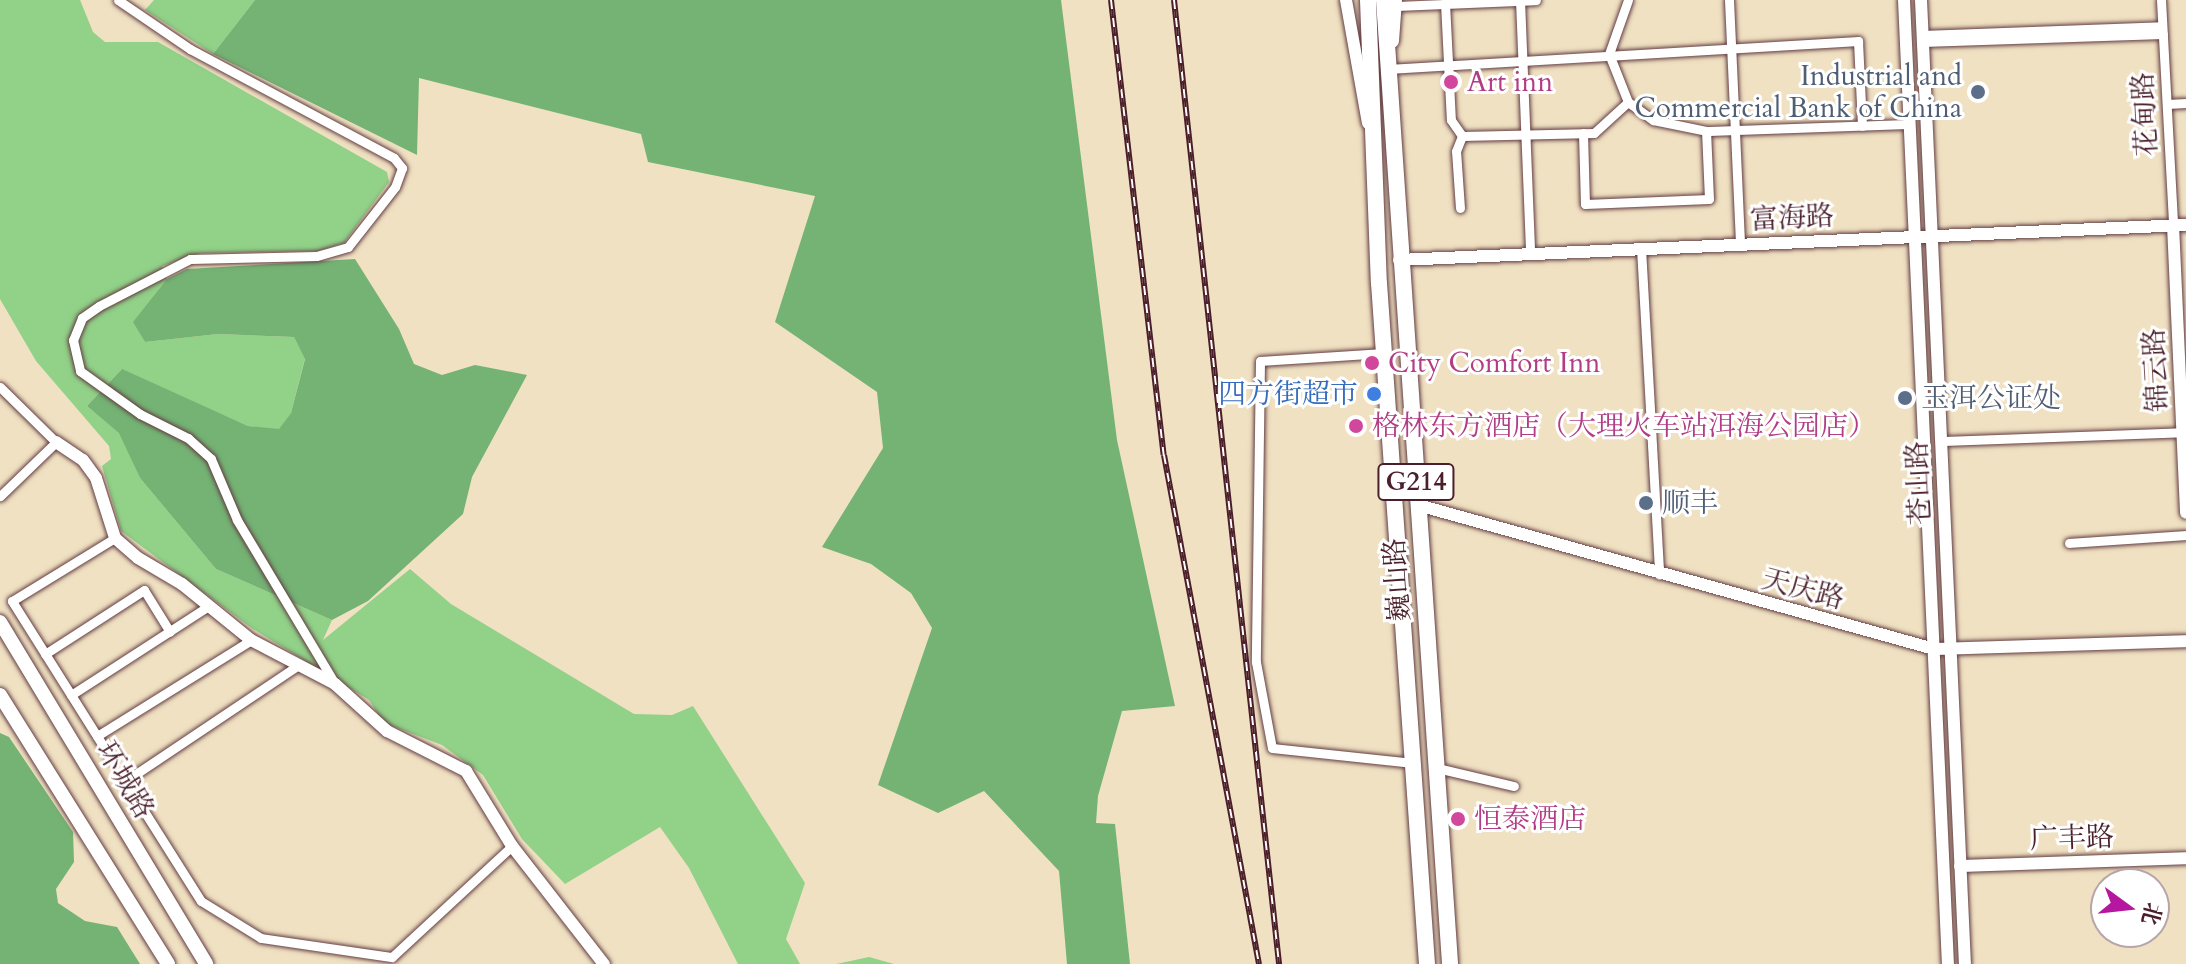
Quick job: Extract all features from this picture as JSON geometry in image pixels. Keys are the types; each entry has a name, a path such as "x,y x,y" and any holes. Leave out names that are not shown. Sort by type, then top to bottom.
{"highway":[{"name":"巍山路","path":"1368,0 1383,353 1427,964"},
{"name":"巍山路","path":"1391,2 1388,69 1399,260 1450,964"},
{"path":"1413,763 1437,768"}],"main road":[{"name":"环城路","path":"0,622 206,964"},
{"path":"0,695 166,961"},
{"path":"191,939 219,964"}],"street":[{"path":"118,0 190,49 394,158 402,168 395,187 348,247 316,256 190,259 99,306 82,318 73,340 80,371 129,408 188,438 211,459 237,520 335,684"},
{"path":"1346,0 1353,58 1373,149"},
{"path":"1520,0 1530,253"},
{"path":"1391,2 1536,0"},
{"path":"1729,0 1740,244"},
{"name":"苍山路","path":"1904,0 1948,964"},
{"name":"苍山路","path":"1921,0 1965,964"},
{"name":"花甸路","path":"2161,0 2167,104 2180,225"},
{"path":"1623,1 1609,54 1628,102 1668,126 1706,131 1910,124"},
{"path":"1445,3 1451,120 1462,136"},
{"path":"1922,38 2163,30"},
{"path":"1388,69 1447,63 1858,41 1862,126"},
{"path":"1462,136 1594,133 1628,102"},
{"path":"2167,104 2186,103"},
{"path":"1583,133 1585,204 1709,199 1706,131"},
{"path":"1460,208 1456,151 1462,136"},
{"name":"富海路","path":"1399,260 2180,225"},
{"name":"锦云路","path":"2180,225 2186,513"},
{"path":"1641,248 1659,575"},
{"path":"1383,353 1260,361 1256,662 1272,748 1413,763"},
{"path":"0,387 56,442 83,460 96,478 115,538 251,640 335,684 387,731 466,771 512,846 604,964"},
{"path":"1941,441 2184,432"},
{"path":"0,496 56,442"},
{"name":"天庆路","path":"1418,505 1659,575 1934,649 2186,641"},
{"path":"2069,543 2186,535"},
{"path":"112,760 12,601 115,538"},
{"path":"45,654 144,590 170,632"},
{"path":"71,695 207,607"},
{"path":"97,736 251,640"},
{"path":"297,666 125,781 201,901 261,938 392,957 512,846"},
{"path":"1437,768 1514,786"},
{"name":"广丰路","path":"1960,866 2186,858"}],"green space":[{"path":"0,0 80,0 93,32 105,42 158,42 387,172 389,182 344,243 318,251 201,253 162,266 167,279 134,322 145,342 218,334 294,337 305,358 291,413 279,430 248,426 121,370 87,406 120,433 140,478 216,569 332,620 323,640 410,569 451,604 634,714 672,715 693,706 805,883 786,939 800,964 738,964 689,868 660,827 565,884 522,839 483,775 442,745 384,723 369,700 253,629 121,531 102,466 111,459 109,446 36,361 0,299"},
{"path":"154,0 255,0 213,54 145,10"},
{"path":"255,0 1061,0 1117,440 1175,706 1122,711 1098,796 1096,823 1115,824 1130,964 1067,964 1059,871 984,791 938,813 878,785 932,628 911,593 871,564 822,547 883,448 877,392 775,322 815,196 648,162 641,134 419,78 417,155 213,54"},
{"path":"355,259 399,329 414,364 442,375 475,365 527,375 472,477 463,514 368,601 332,620 216,569 140,478 119,433 87,406 122,369 248,426 279,429 291,413 305,359 294,337 218,334 145,342 133,322 167,279 187,269"},
{"path":"0,733 9,737 73,832 74,862 56,889 58,903 85,921 117,927 140,964 0,964"},
{"path":"869,957 894,964 836,964 841,963"}],"railway":[{"path":"1111,0 1164,455 1259,964"},
{"path":"1174,0 1279,964"}],"place":[{"name":"Art inn","path":"1451,82"},
{"name":"Industrial and Commercial Bank of China","path":"1978,92"},
{"name":"City Comfort Inn","path":"1372,363"},
{"name":"四方街超市","path":"1374,394"},
{"name":"玉洱公证处","path":"1905,398"},
{"name":"格林东方酒店（大理火车站洱海公园店）","path":"1356,426"},
{"name":"顺丰","path":"1646,503"},
{"name":"恒泰酒店","path":"1458,819"}]}
